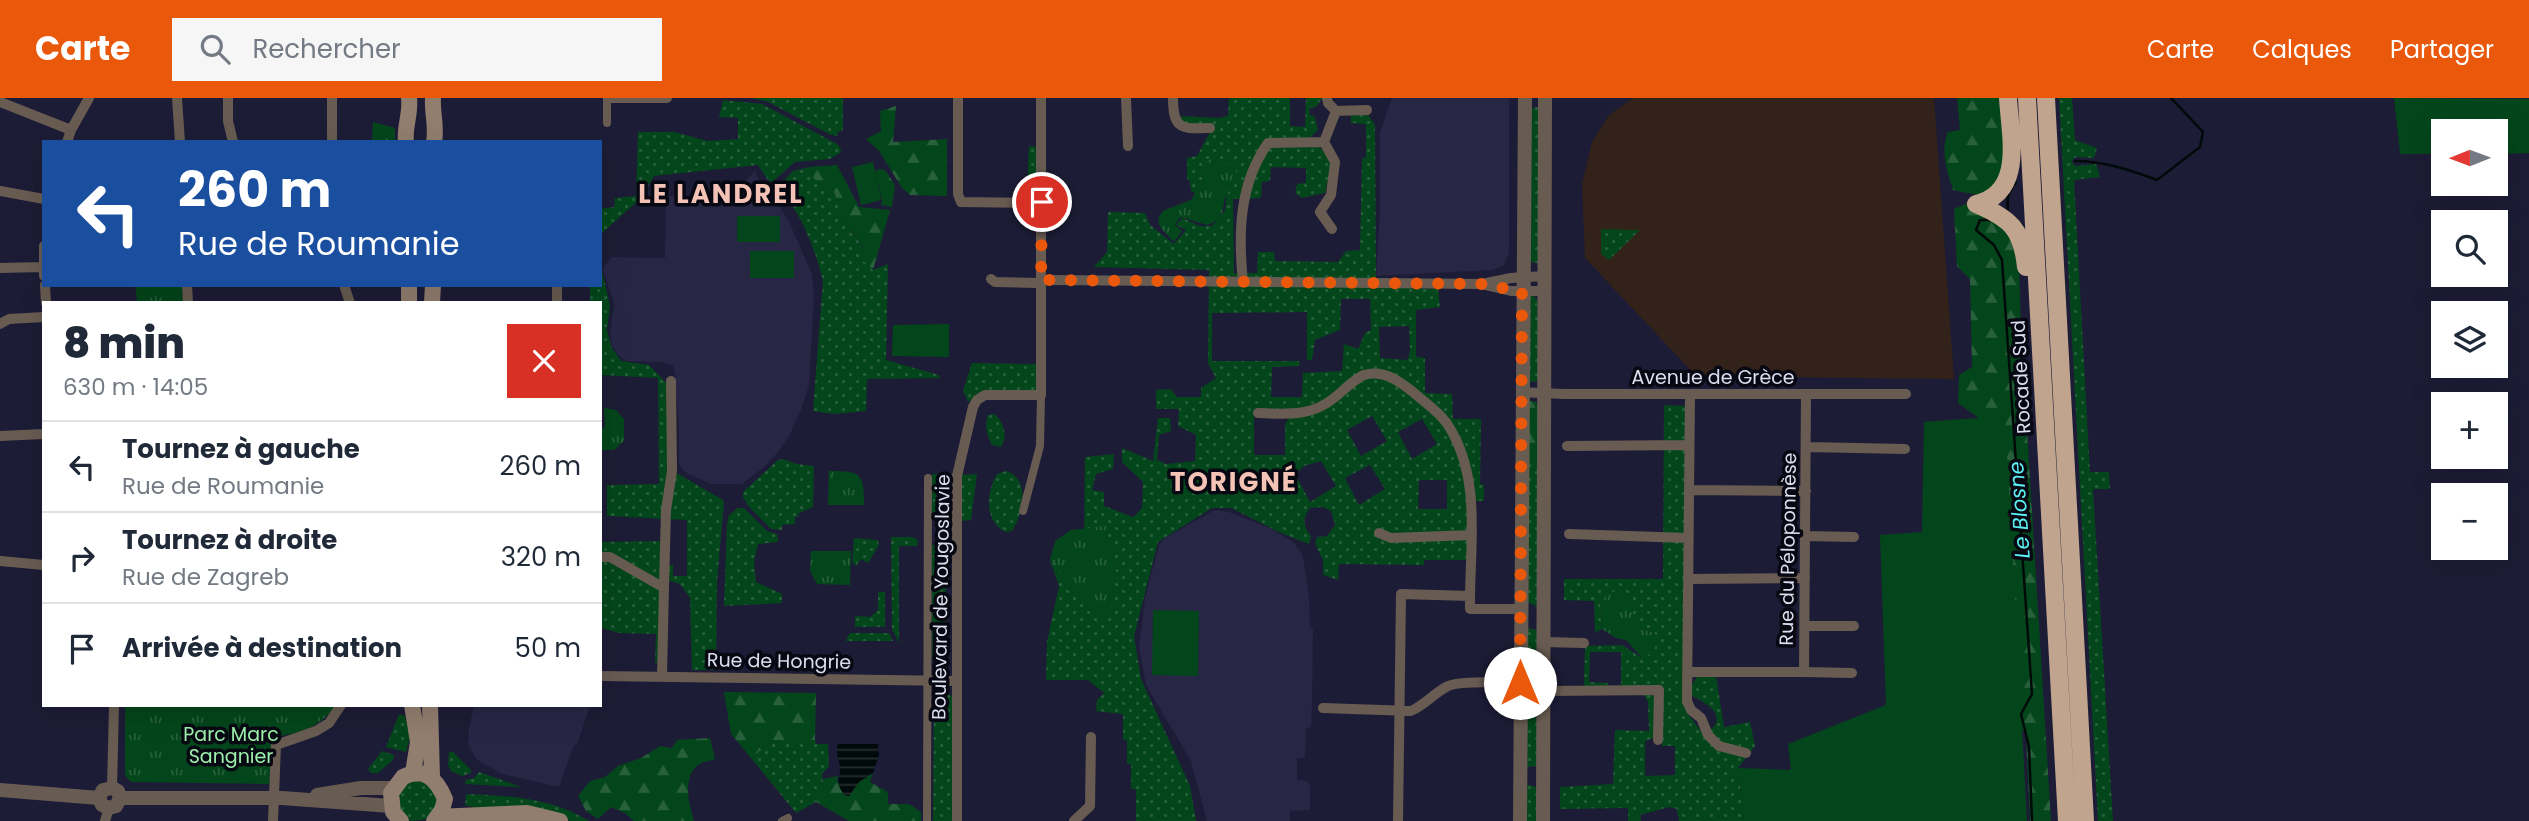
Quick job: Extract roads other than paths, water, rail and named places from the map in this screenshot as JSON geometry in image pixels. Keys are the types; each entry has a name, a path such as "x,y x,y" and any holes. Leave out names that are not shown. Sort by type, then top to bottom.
{"highway":[{"path":"2008,98 2010,176 1998,195 1976,204 2004,218 2019,233 2025,258 2030,304 2039,332"},
{"name":"Rocade Sud","path":"2027,98 2067,821"},
{"name":"Rocade Sud","path":"2046,98 2085,821"}],"main road":[{"path":"406,140 410,117 409,98"},
{"path":"433,98 435,140"},
{"path":"412,707 418,742 413,773"},
{"path":"430,707 432,777"},
{"path":"401,821 391,806 393,788 403,776 413,773 432,777 440,786 445,799 474,811 493,813"},
{"path":"435,819 445,799"},
{"path":"435,819 493,813 527,813 560,821"}],"street":[{"path":"68,140 89,98"},
{"path":"177,98 180,140"},
{"path":"228,98 228,121 233,140"},
{"path":"332,98 332,140"},
{"path":"607,123 607,98 667,98"},
{"path":"958,98 958,194 961,202 1042,202"},
{"path":"1023,512 1039,454 1041,98"},
{"path":"1126,98 1128,146"},
{"path":"1173,98 1175,120 1180,126 1187,129 1210,128"},
{"path":"1327,98 1336,111 1367,110"},
{"path":"0,102 71,130"},
{"path":"1520,821 1525,104 1545,105 1543,821"},
{"path":"1332,229 1320,212 1331,195 1335,162 1324,142 1336,111"},
{"path":"1243,282 1240,254 1242,219 1250,176 1268,144 1324,142"},
{"path":"0,191 42,199"},
{"path":"0,268 42,272"},
{"path":"1522,284 1545,276"},
{"path":"1041,280 1522,284 1545,291"},
{"path":"0,324 9,319 42,317"},
{"path":"1258,413 1301,414 1314,411 1363,375 1389,376 1403,384 1448,424 1464,461 1471,499 1470,609 1521,609"},
{"path":"662,676 666,510 673,471 671,381"},
{"name":"Avenue de Grèce","path":"1521,392 1906,394"},
{"path":"1690,394 1687,701 1691,710 1701,718 1708,735 1719,746 1746,753"},
{"name":"Rue du Péloponnèse","path":"1687,672 1804,672 1806,394"},
{"name":"Boulevard de Yougoslavie","path":"957,821 957,475 977,400 985,396 1041,395"},
{"path":"0,436 42,434"},
{"path":"1567,446 1689,445"},
{"path":"1807,447 1905,449"},
{"name":"Boulevard de Yougoslavie","path":"927,821 928,478"},
{"path":"1689,491 1806,491"},
{"path":"1379,533 1391,538 1472,535"},
{"path":"1569,534 1688,538"},
{"path":"1806,536 1854,537"},
{"path":"602,556 610,557 664,586"},
{"path":"0,561 42,565"},
{"path":"1688,579 1805,578"},
{"path":"1398,821 1401,594 1470,596"},
{"path":"1805,626 1854,626"},
{"path":"1545,642 1584,643"},
{"path":"1804,672 1852,673"},
{"name":"Rue de Hongrie","path":"602,676 957,681"},
{"path":"1323,708 1411,711 1456,683 1520,683"},
{"path":"1545,691 1660,690 1658,740"},
{"path":"109,803 114,707"},
{"path":"273,821 281,798 276,745 316,731 328,723 340,707"},
{"path":"1074,821 1090,806 1091,737"},
{"path":"0,790 109,803 281,798 351,789 393,788"},
{"path":"281,798 391,806"}],"waterway":[{"name":"Le Blosne","path":"2075,161 2107,164 2157,180 2200,147 2203,132 2171,98"},
{"name":"Le Blosne","path":"2008,212 2008,196 2016,182"},
{"name":"Le Blosne","path":"1991,220 1980,220 1976,230 1994,245 2002,260 2032,694 2021,714 2029,747 2032,821"}],"district":[{"name":"LE LANDREL","path":"721,194"},
{"name":"TORIGNÉ","path":"1234,482"}],"park label":[{"name":"Parc Marc Sangnier","path":"231,745"}]}
